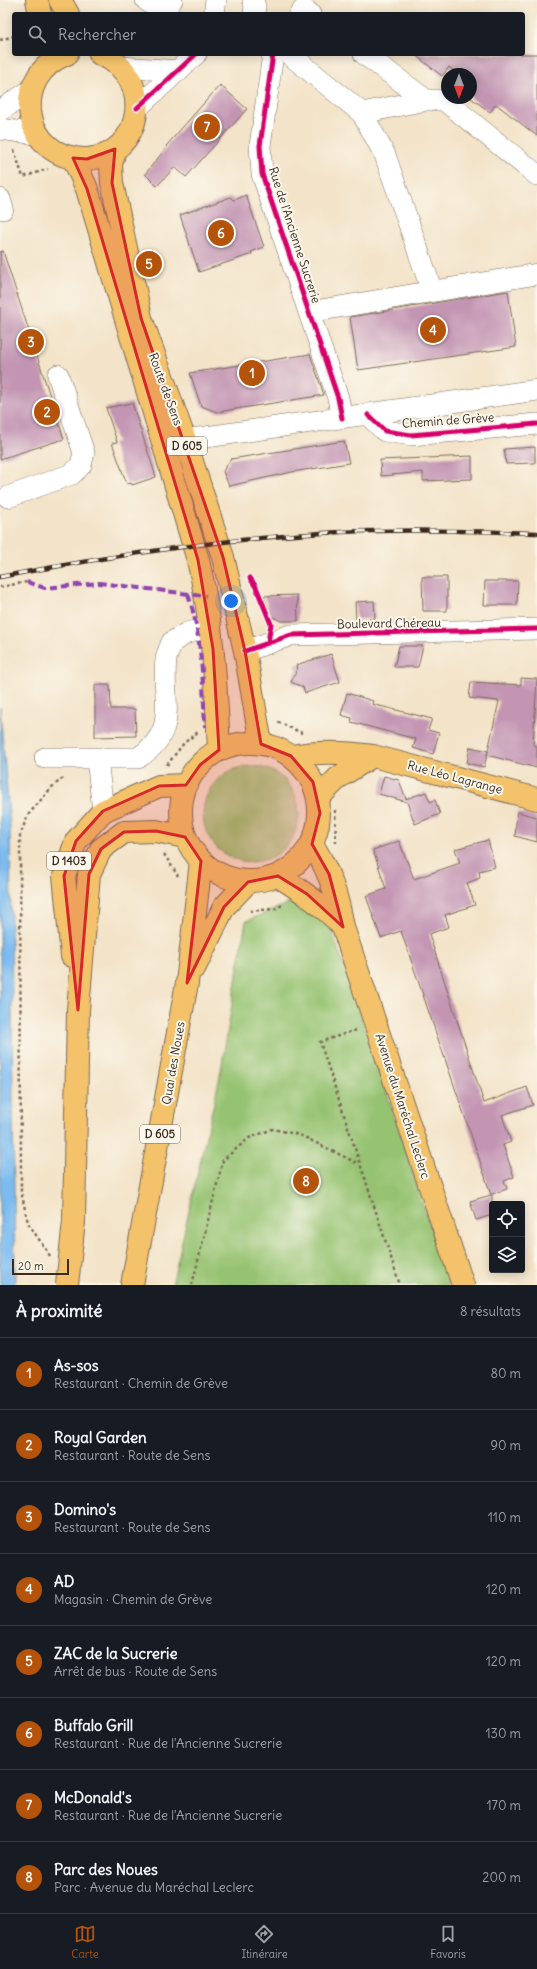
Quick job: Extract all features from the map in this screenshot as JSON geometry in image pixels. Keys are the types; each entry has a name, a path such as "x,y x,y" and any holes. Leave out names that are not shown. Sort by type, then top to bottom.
{"main road":[{"path":"37,0 40,12"},
{"path":"60,0 67,12"},
{"path":"62,56 45,60 36,77 31,90 29,105 31,120 37,134 47,146 59,154 73,158 87,159 102,156 115,149 126,138 134,124 137,108 136,93 130,78 121,67 105,56"},
{"name":"Route de Sens","path":"115,149 111,165 112,183 141,318 185,440 223,557 245,651 261,744"},
{"name":"Route de Sens","path":"73,158 88,189 198,560 206,596 214,649 219,750"},
{"path":"326,801 303,767 291,756 277,748 261,744 240,744 219,750 200,765 186,785 181,802 181,820 185,837 192,850 200,861 214,871 230,879 248,882 278,876 292,868 303,857 312,844 318,829 320,813 339,778 373,756"},
{"name":"Rue Léo Lagrange","path":"291,756 325,752 345,752 373,756 537,799"},
{"name":"D 1403","path":"78,1010 64,876 76,841 103,811 159,786 186,785"},
{"name":"D 1403","path":"67,1285 74,1221 78,1010 89,874 101,849 124,832 156,831 185,837"},
{"path":"312,844 329,874 339,902 343,927"},
{"name":"D 605","path":"187,983 200,861"},
{"path":"278,876 307,894 330,912 343,927"},
{"name":"D 605","path":"187,983 224,907 248,882"},
{"name":"Avenue du Maréchal Leclerc","path":"343,927 463,1285"},
{"name":"Quai des Noues","path":"132,1285 187,983"}],"street":[{"path":"146,0 162,12 172,0"},
{"path":"214,12 216,0"},
{"path":"253,0 254,12"},
{"path":"137,108 194,56"},
{"name":"Rue de l'Ancienne Sucrerie","path":"273,56 260,146 262,174 338,398 342,418"},
{"path":"291,56 362,113 385,155 432,291"},
{"path":"367,56 426,100"},
{"path":"121,67 179,71"},
{"path":"0,111 31,90"},
{"path":"362,113 426,100 444,100 537,175"},
{"path":"0,129 37,134"},
{"path":"309,312 537,274"},
{"path":"8,497 72,474 81,464 84,453 58,375"},
{"name":"Chemin de Grève","path":"185,440 537,390"},
{"name":"Chemin de Grève","path":"368,414 385,431 411,435 537,424"},
{"name":"Boulevard Chéreau","path":"245,651 291,636 537,629"},
{"path":"45,758 138,758 151,750 161,737 166,723 166,659 172,642 186,633 198,630"},
{"path":"92,758 103,811"}],"path":[{"path":"0,40 12,37"},
{"path":"13,149 23,177 50,169"},
{"path":"0,587 27,582"},
{"path":"276,721 296,729"},
{"path":"164,771 171,757 184,743 199,731"},
{"path":"55,1261 28,1223 21,1191 20,835 28,815 52,787 92,758"},
{"path":"326,801 336,829 335,850"},
{"path":"163,852 169,864 181,879"},
{"path":"248,911 274,909 289,902"},
{"path":"376,1024 320,1042 400,1285"},
{"path":"192,1285 223,1160 249,1138 273,1129 300,1135 359,1164"}],"highlighted area":[{"path":"115,149 112,183 141,318 223,557 245,651 261,744 291,756 313,782 320,813 312,844 329,874 343,927 307,894 278,876 248,882 224,907 187,983 201,861 185,837 156,831 124,832 101,849 89,874 78,1010 64,876 76,841 103,811 159,786 186,785 200,765 219,750 213,649 198,560 87,189 73,158 87,159"}],"green space":[{"path":"251,766 269,770 278,774 285,780 291,787 295,796 299,814 295,832 291,841 285,848 278,854 269,858 251,862 233,858 224,854 217,848 211,841 207,832 203,814 207,796 211,787 217,780 224,774 233,770"},
{"path":"318,891 376,1059 449,1285 172,1285 220,1076 246,921"}],"water":[{"path":"0,707 10,827 15,1285 0,1285"}],"building":[{"path":"525,54 537,54 537,136 496,104 490,112 477,102 477,68 441,68 441,75 417,56 525,56"},
{"path":"220,85 247,109 186,177 175,167 157,186 145,174 167,147 166,146"},
{"path":"246,195 264,247 251,252 252,254 199,272 180,215 231,197 234,200"},
{"path":"3,251 64,439 0,459 0,252"},
{"path":"508,291 516,347 358,370 350,317"},
{"path":"310,354 324,395 217,412 201,406 190,373"},
{"path":"132,403 156,477 132,485 131,483 127,484 112,443 117,442 106,408"},
{"path":"344,441 349,463 292,472 229,486 223,471 231,459"},
{"path":"535,447 535,463 506,464 504,449"},
{"path":"472,456 472,479 423,481 423,472 381,476 380,460"},
{"path":"422,577 447,577 447,611 423,611"},
{"path":"485,581 518,581 517,605 484,605"},
{"path":"297,595 298,621 281,621 271,616 264,596"},
{"path":"374,601 375,619 356,619 355,602"},
{"path":"399,646 423,646 418,667 394,667"},
{"path":"331,654 340,682 305,693 303,687 291,682 297,670 296,665"},
{"path":"521,678 537,679 533,745 537,746 537,768 487,755 499,701 469,698 471,682 521,685"},
{"path":"95,685 110,685 111,709 135,709 136,736 95,737"},
{"path":"347,693 373,701 372,704 432,719 428,730 439,733 433,754 413,748 416,739 351,722 352,718 341,715"},
{"path":"470,747 488,751 484,767 467,763"},
{"path":"384,776 399,780 406,799 426,792 430,802 435,800 440,814 415,824 407,802 379,794"},
{"path":"517,812 537,817 537,842 515,836"},
{"path":"488,840 495,867 479,871 480,878 467,883 475,905 445,915 449,927 429,934 484,1103 527,1087 533,1105 502,1115 511,1142 503,1145 514,1177 504,1181 507,1189 492,1194 492,1201 489,1201 489,1216 476,1220 470,1201 491,1195 478,1155 401,931 381,938 366,896 386,889 373,850 399,841 414,879 460,863 455,849"}],"railway":[{"path":"0,577 170,548 255,538 341,532 390,531 537,533"}],"marked path":[{"path":"27,582 45,588 99,583 206,596"},
{"path":"188,594 193,610 199,643 205,727"}],"cycle path":[{"path":"137,108 194,56"},
{"path":"273,56 260,146 262,174 338,398 342,418"},
{"path":"368,415 385,431 411,435 537,424"},
{"path":"250,578 256,587 271,624 268,642"},
{"path":"245,651 291,635 537,629"}],"place":[{"name":"McDonald's","path":"207,127"},
{"name":"Buffalo Grill","path":"221,233"},
{"name":"ZAC de la Sucrerie","path":"149,264"},
{"name":"AD","path":"433,330"},
{"name":"Domino's","path":"31,342"},
{"name":"As-sos","path":"252,373"},
{"name":"Royal Garden","path":"47,412"},
{"name":"Parc des Noues","path":"306,1181"}]}
